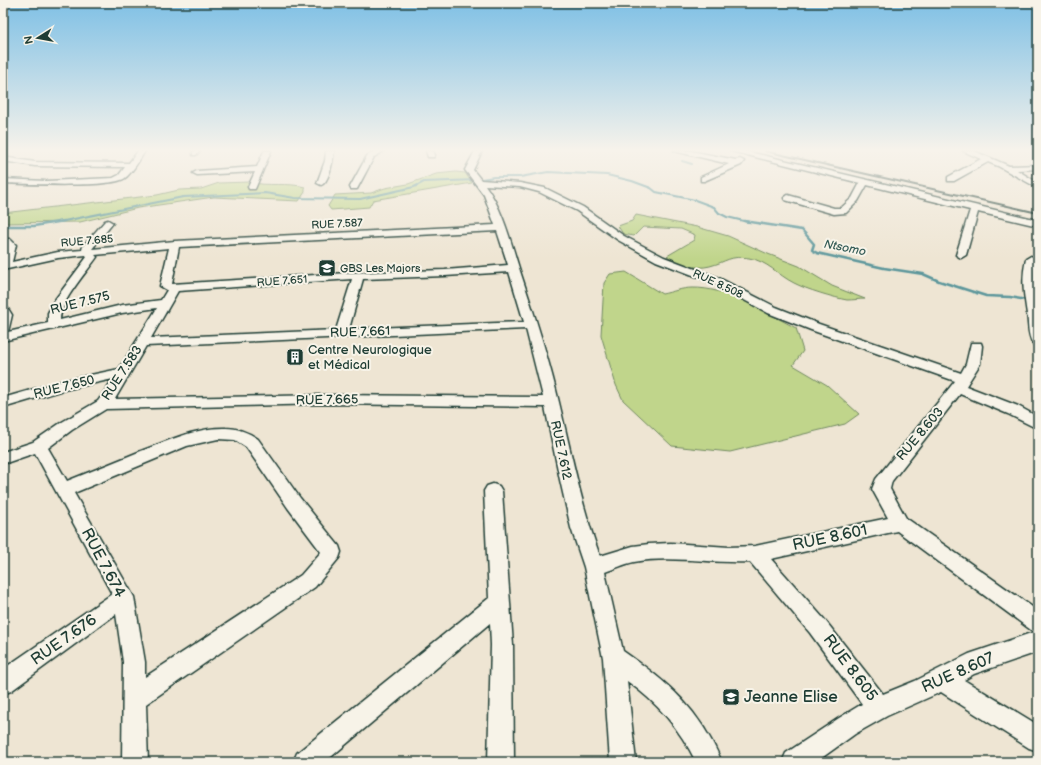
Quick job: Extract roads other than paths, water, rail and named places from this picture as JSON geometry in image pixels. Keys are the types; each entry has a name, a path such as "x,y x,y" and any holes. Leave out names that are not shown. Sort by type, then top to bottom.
{"street":[{"name":"RUE 7.612","path":"482,187 488,195 514,268 551,402 580,528 594,567 614,658 623,762"},
{"name":"RUE 8.508","path":"527,187 542,190 580,209 621,238 660,259 715,280 772,310 961,383 1038,424"},
{"path":"788,198 827,209 843,211 855,199 862,187"},
{"path":"885,187 1038,223"},
{"path":"962,255 975,208"},
{"path":"54,325 54,313 57,307 92,257 87,248 108,223"},
{"name":"RUE 7.587","path":"175,244 501,228"},
{"path":"3,243 7,241 11,245 5,266"},
{"name":"RUE 7.685","path":"5,266 58,255 89,254 175,244"},
{"name":"RUE 7.583","path":"3,458 40,446 67,426 103,404 110,396 173,290 166,286 172,268 170,264 175,244"},
{"path":"1031,259 1028,272 1029,298 1034,314 1035,337 1038,342"},
{"name":"RUE 7.651","path":"171,288 514,268"},
{"path":"342,332 358,276"},
{"name":"RUE 7.575","path":"3,337 122,309 166,303"},
{"path":"3,310 6,316 3,330"},
{"name":"RUE 7.661","path":"142,342 342,332 530,325"},
{"name":"RUE 8.603","path":"900,523 881,489 884,479 961,383 973,364 976,346"},
{"name":"RUE 7.650","path":"3,403 62,386 125,372"},
{"name":"RUE 7.665","path":"103,404 195,401 408,399 551,402"},
{"path":"63,490 183,441 203,436 224,434 240,436 252,443 294,503 332,552 308,581 134,698"},
{"name":"RUE 7.674","path":"40,446 63,490 124,597 134,662 135,762"},
{"path":"493,490 502,645 502,762"},
{"path":"900,523 1038,623"},
{"name":"RUE 8.601","path":"594,567 632,554 648,552 684,552 729,555 756,554 900,523"},
{"name":"RUE 8.605","path":"756,554 817,626 879,707 847,726 795,762"},
{"name":"RUE 7.676","path":"4,680 124,597"},
{"path":"306,762 500,602"},
{"name":"RUE 8.607","path":"879,707 943,680 969,665 1038,641"},
{"path":"614,658 650,684 671,705 688,725 710,762"},
{"path":"943,680 1038,739"}],"waterway":[{"name":"Ntsomo","path":"64,221 183,197 265,193 295,198 360,199 415,187"},
{"name":"Ntsomo","path":"647,187 656,192 695,200 714,207 719,213 727,217 748,222"},
{"name":"Ntsomo","path":"3,226 34,226 64,221"},
{"name":"Ntsomo","path":"59,222 64,221"},
{"name":"Ntsomo","path":"744,221 802,230 814,244 812,250 817,253 884,268 923,274 939,281 986,296 1010,297 1038,302"}],"railway":[{"path":"922,187 1038,213"}],"place":[{"name":"GBS Les Majors","path":"327,268"},
{"name":"Centre Neurologique et Médical","path":"295,357"},
{"name":"Jeanne Elise","path":"731,697"}]}
